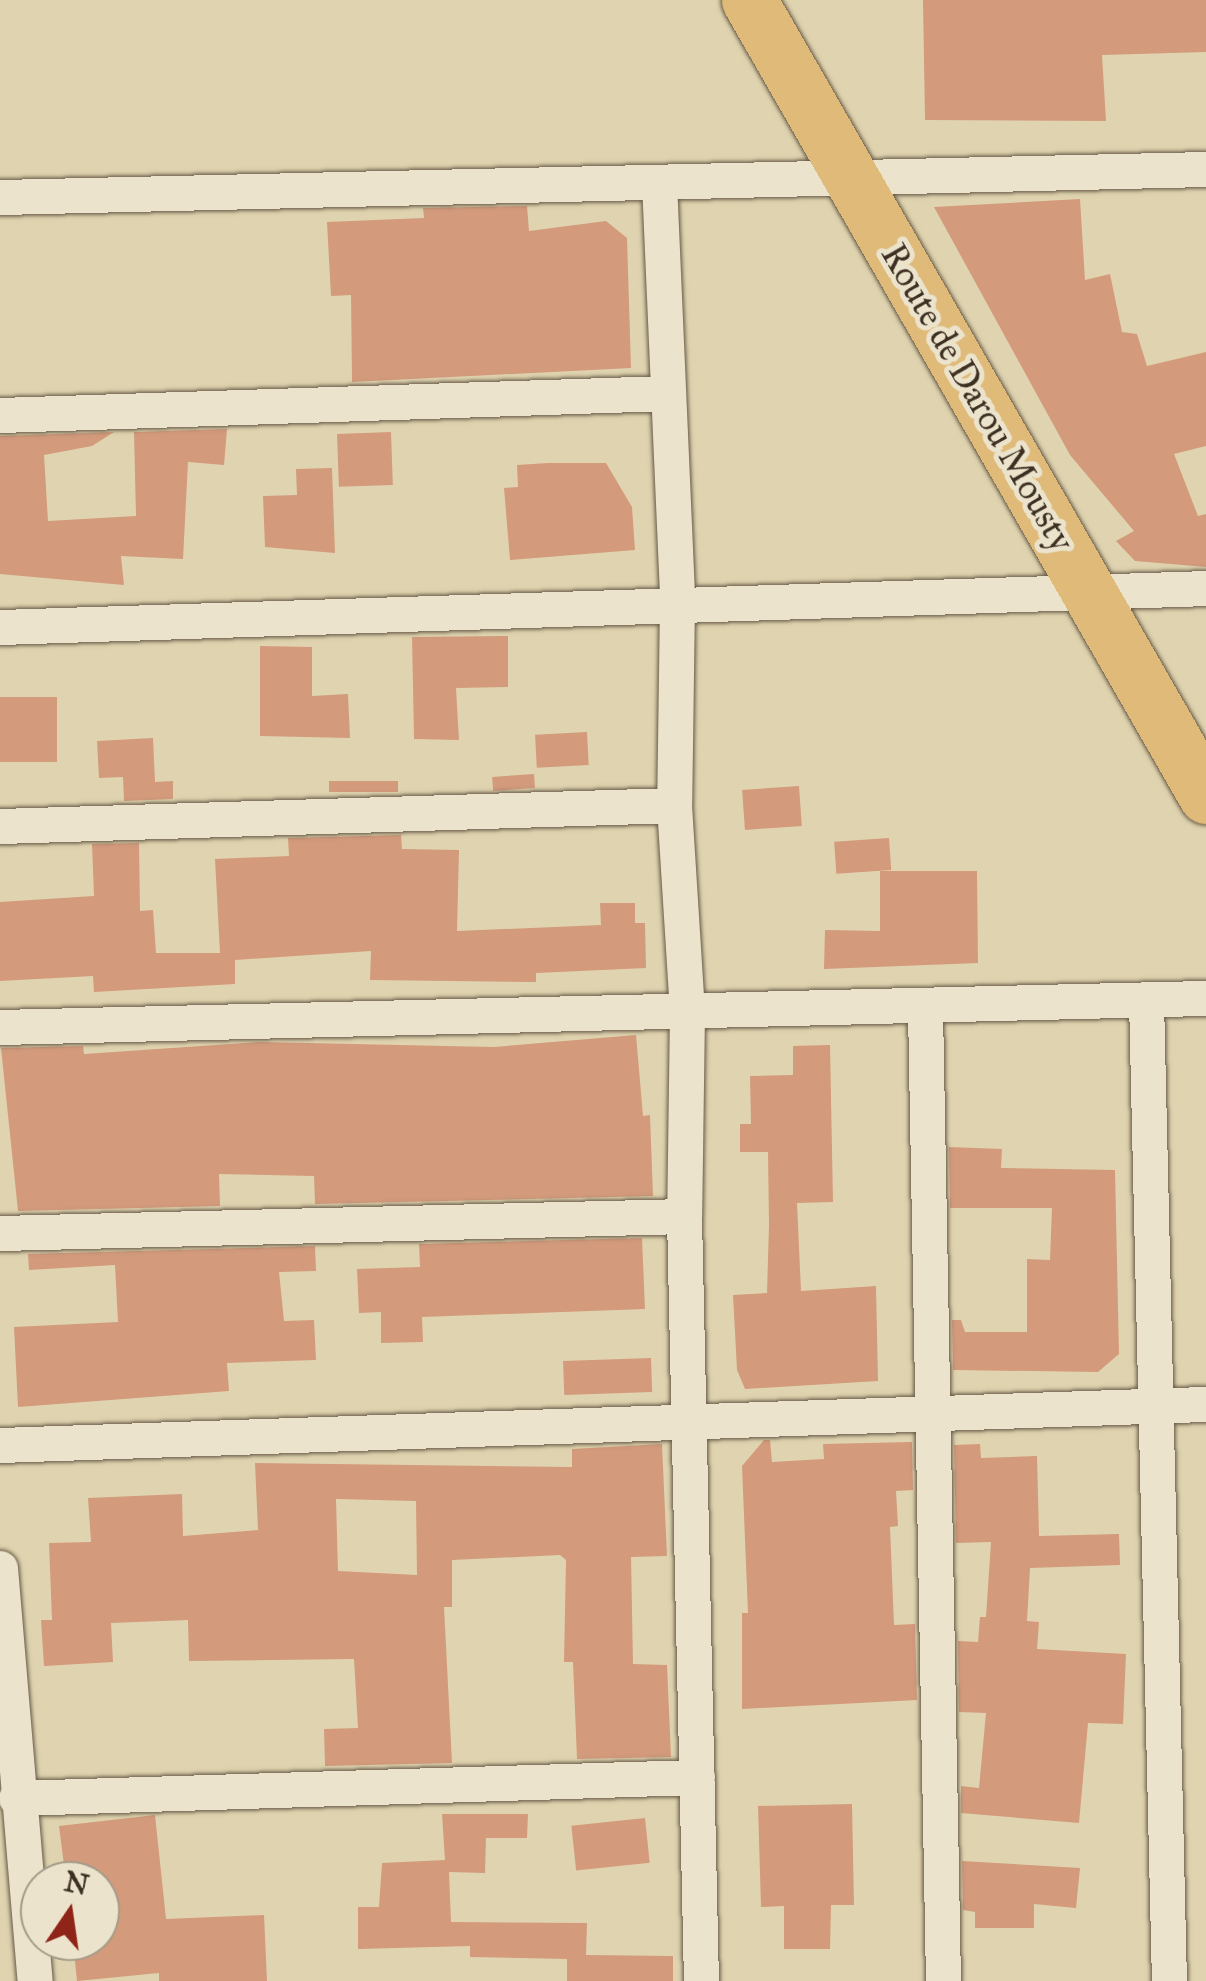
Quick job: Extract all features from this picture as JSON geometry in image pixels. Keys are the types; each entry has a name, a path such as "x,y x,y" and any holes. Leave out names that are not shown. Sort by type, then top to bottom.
{"main road":[{"name":"Route de Darou Mousty","path":"749,0 1206,796"}],"street":[{"path":"0,197 1206,169"},
{"path":"660,182 676,602 674,805 687,1012 684,1216 701,1981"},
{"path":"0,415 665,392"},
{"path":"0,627 1086,588 1206,588"},
{"path":"0,826 674,805"},
{"path":"0,1027 925,1008 1206,998"},
{"path":"1146,1000 1169,1981"},
{"path":"925,1008 928,1414 943,1981"},
{"path":"0,1234 684,1216"},
{"path":"0,1445 1206,1404"},
{"path":"0,1568 16,1798 12,1855 35,1981"},
{"path":"16,1798 697,1777"}],"building":[{"path":"923,0 1206,0 1206,52 1102,55 1106,121 925,120"},
{"path":"1080,199 1085,280 1110,274 1122,332 1137,334 1147,366 1206,352 1206,446 1174,454 1198,516 1206,514 1206,567 1135,561 1116,541 1134,531 1070,455 934,207"},
{"path":"527,206 529,231 606,221 627,238 631,368 352,382 351,295 331,296 327,222 424,218 423,208"},
{"path":"227,429 224,465 188,462 183,559 121,556 124,585 0,574 0,436 114,432 92,446 44,455 48,521 136,516 134,432"},
{"path":"391,432 393,485 339,487 337,434"},
{"path":"606,463 632,507 635,550 510,560 504,488 518,487 517,465"},
{"path":"332,468 335,553 265,547 263,496 297,495 296,469"},
{"path":"508,636 508,687 456,688 459,740 414,739 412,637"},
{"path":"260,646 312,647 312,696 348,694 350,738 260,736"},
{"path":"0,697 57,697 57,762 0,762"},
{"path":"587,732 589,765 537,768 535,735"},
{"path":"153,738 155,782 173,781 173,799 124,801 123,777 99,778 97,741"},
{"path":"534,774 535,788 493,791 492,777"},
{"path":"329,781 398,781 398,792 329,792"},
{"path":"799,786 802,826 745,830 742,790"},
{"path":"401,835 402,849 459,850 457,931 601,925 600,903 635,903 635,923 645,923 646,968 536,973 536,982 370,980 371,951 235,960 235,984 94,992 93,976 0,981 0,902 94,896 92,844 139,843 140,911 153,910 156,953 220,953 215,859 289,856 288,838"},
{"path":"889,838 891,870 836,874 834,842"},
{"path":"880,871 977,871 978,963 824,969 825,930 880,931"},
{"path":"636,1035 643,1116 650,1115 653,1196 315,1204 314,1176 219,1174 220,1206 18,1211 1,1048 83,1046 84,1054 259,1042 494,1047"},
{"path":"830,1045 833,1202 797,1203 801,1291 876,1286 878,1381 745,1389 737,1370 733,1295 767,1293 769,1225 768,1152 740,1152 740,1124 751,1124 750,1076 793,1075 793,1046"},
{"path":"949,1147 1002,1149 1001,1168 1115,1170 1119,1354 1098,1372 953,1370 952,1320 961,1320 965,1332 1027,1332 1027,1259 1050,1260 1052,1208 950,1208"},
{"path":"642,1238 645,1309 422,1317 423,1342 381,1343 381,1312 359,1313 357,1269 420,1267 419,1244"},
{"path":"315,1246 316,1271 279,1272 284,1321 314,1320 316,1360 227,1363 229,1391 18,1407 14,1327 118,1322 115,1265 29,1270 28,1254"},
{"path":"651,1358 652,1392 564,1395 563,1361"},
{"path":"764,1440 770,1440 772,1462 824,1459 823,1444 912,1442 913,1490 896,1491 898,1526 890,1527 894,1625 915,1624 917,1700 742,1709 742,1613 748,1613 742,1466"},
{"path":"662,1444 667,1556 631,1557 633,1664 667,1665 671,1757 577,1759 573,1662 564,1662 566,1560 560,1555 452,1560 452,1607 444,1607 452,1763 325,1766 324,1729 358,1728 354,1659 189,1661 188,1620 111,1623 113,1662 44,1666 41,1620 52,1620 49,1543 91,1542 88,1498 182,1494 183,1536 258,1530 255,1463 572,1467 572,1449","holes":["336,1499 416,1501 417,1575 338,1571"]},
{"path":"980,1444 981,1458 1037,1456 1039,1536 1119,1534 1120,1565 1030,1568 1027,1621 1039,1622 1037,1649 1126,1654 1123,1724 1088,1723 1079,1823 961,1813 961,1786 979,1788 986,1713 959,1712 958,1641 978,1642 980,1617 986,1617 991,1542 956,1543 954,1445"},
{"path":"852,1804 854,1905 831,1905 830,1949 784,1949 784,1906 761,1907 758,1806"},
{"path":"442,1814 528,1814 527,1838 486,1838 485,1873 449,1872 451,1922 587,1923 586,1955 673,1956 673,1981 567,1981 567,1959 470,1957 470,1946 358,1949 358,1907 379,1907 382,1863 445,1860"},
{"path":"155,1815 166,1919 264,1915 267,1981 159,1981 159,1973 77,1981 75,1961 120,1961 120,1861 63,1861 59,1826"},
{"path":"645,1818 650,1863 576,1870 571,1826"},
{"path":"962,1861 1080,1868 1076,1908 1034,1904 1034,1928 975,1928 975,1912 963,1910"}]}
